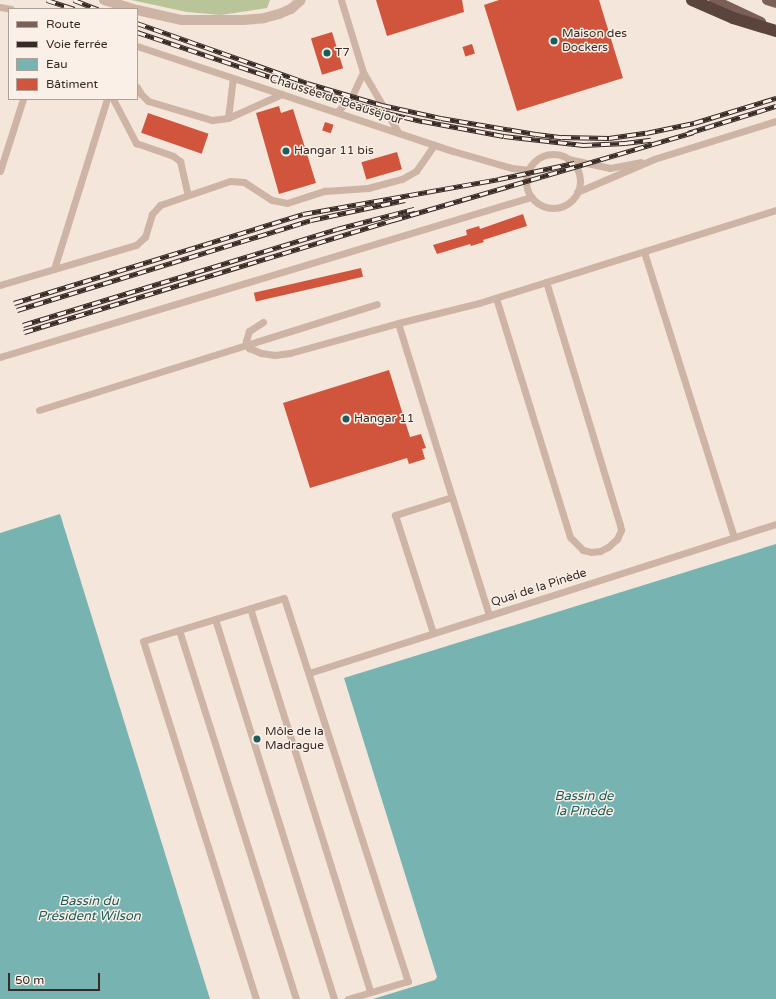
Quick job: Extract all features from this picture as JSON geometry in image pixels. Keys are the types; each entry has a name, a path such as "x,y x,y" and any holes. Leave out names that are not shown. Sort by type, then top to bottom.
{"highway":[{"path":"692,0 733,18 776,29"}],"main road":[{"path":"714,0 776,29"},
{"path":"767,0 776,3"}],"street":[{"path":"104,0 132,8"},
{"path":"138,9 181,20 243,20 264,18 280,14 291,9 301,0"}],"lane":[{"path":"341,0 363,72 398,132"},
{"name":"Chaussée de Beauséjour","path":"138,46 434,145 512,168 529,170"},
{"path":"337,112 352,96 363,72"},
{"path":"228,118 233,79"},
{"path":"138,89 140,94 148,101 212,120 228,118 282,94"},
{"path":"0,171 23,100"},
{"path":"54,269 107,100"},
{"path":"114,100 136,143 174,156 180,161 188,195"},
{"path":"568,159 576,168 579,175 577,192 573,198 560,207 544,206 531,197 526,182 529,170 534,162 546,155 559,155 568,159 610,168 654,159 776,121"},
{"path":"0,285 136,245 145,237 152,214 160,205 230,181 244,182 272,200 279,203 287,203 325,191 368,188 410,176 425,160 434,145"},
{"path":"577,192 654,159"},
{"path":"0,357 531,197"},
{"path":"262,322 249,331 246,337 247,345 253,351 261,353 283,354 496,298 776,210"},
{"path":"644,252 734,537"},
{"path":"496,298 570,537 576,545 583,550 591,552 600,550 608,547 617,539 621,530 620,525 546,282"},
{"path":"39,410 377,304"},
{"path":"398,323 489,615"},
{"path":"433,633 395,515 452,497"},
{"name":"Quai de la Pinède","path":"308,673 776,524"},
{"path":"256,999 143,641 284,598 408,981 348,999"},
{"path":"250,608 370,992"},
{"path":"215,619 334,999"},
{"path":"179,630 296,999"}],"green space":[{"path":"131,0 270,0 267,8 221,15 187,12"}],"water":[{"name":"Bassin du Président Wilson","path":"60,514 210,999 0,999 0,533"},
{"name":"Bassin de la Pinède","path":"776,544 776,999 373,999 435,980 437,977 344,678"}],"building":[{"path":"376,0 462,0 464,12 387,36"},
{"name":"Maison des Dockers","path":"499,0 599,0 623,78 517,111 484,5"},
{"name":"T7","path":"332,32 343,68 322,75 311,38"},
{"path":"472,44 475,54 465,56 462,47"},
{"name":"Hangar 11 bis","path":"279,106 281,113 293,109 316,183 279,194 256,113"},
{"path":"148,113 209,134 202,154 141,133"},
{"path":"325,122 334,125 331,133 322,131"},
{"path":"397,152 402,169 366,180 361,162"},
{"path":"523,214 527,226 483,240 484,242 471,246 470,244 437,254 433,245 467,235 466,230 479,226 480,229"},
{"path":"361,268 363,277 256,302 254,293"},
{"name":"Hangar 11","path":"389,370 410,437 421,434 426,448 422,449 425,459 409,464 407,458 310,488 283,403"}],"railway":[{"path":"47,0 72,8"},
{"path":"74,0 95,8"},
{"path":"138,23 307,83 382,105 441,118 536,134 562,137 609,138 646,133 694,123 776,98"},
{"path":"138,32 315,92 387,113 423,121 504,136 583,145 651,140"},
{"path":"688,133 776,106"},
{"path":"24,332 393,220 693,132"},
{"path":"14,303 303,214 499,179 574,163"},
{"path":"17,310 311,220 405,200"},
{"path":"23,325 337,229 414,209"}],"place":[{"name":"Maison des Dockers","path":"554,41"},
{"name":"T7","path":"327,53"},
{"name":"Hangar 11 bis","path":"286,151"},
{"name":"Hangar 11","path":"346,419"},
{"name":"Môle de la Madrague","path":"257,739"}]}
